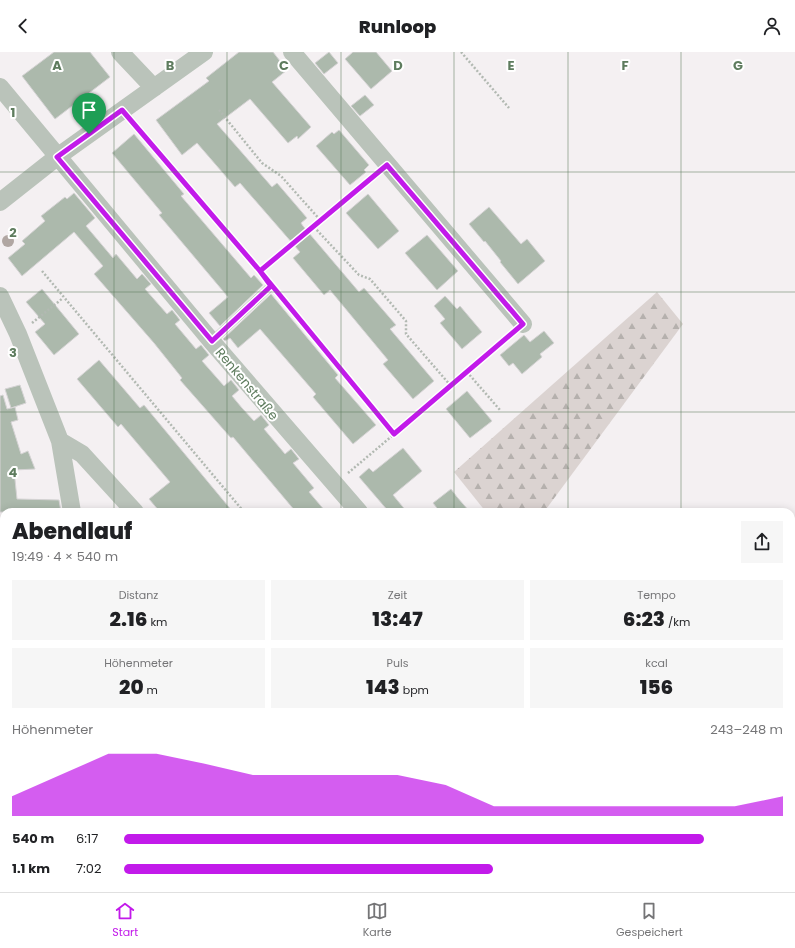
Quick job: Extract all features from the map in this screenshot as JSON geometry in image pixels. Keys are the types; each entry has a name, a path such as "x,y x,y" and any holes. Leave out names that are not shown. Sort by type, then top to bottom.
{"street":[{"path":"120,52 154,88"},
{"path":"0,202 57,157 204,52"},
{"path":"292,52 523,324"},
{"name":"Renkenstraße","path":"0,87 212,341 355,508"},
{"path":"0,296 18,334 60,441 71,508"},
{"path":"60,441 82,454 131,508"}],"lane":[{"path":"212,341 271,286"}],"path":[{"path":"461,52 509,108"},
{"path":"122,110 260,271 394,434"},
{"path":"218,110 262,163 281,176 321,221"},
{"path":"260,271 387,165"},
{"path":"314,227 359,275 370,279 406,321 406,334 451,386"},
{"path":"42,271 63,298 241,508"},
{"path":"18,334 63,298"},
{"path":"334,485 523,324"},
{"path":"467,372 500,410"}],"green space":[{"path":"657,292 683,324 547,508 483,508 454,472"}],"building":[{"path":"54,52 90,52 110,77 55,119 22,76"},
{"path":"239,52 273,52 287,70 272,82 311,127 298,139 297,136 288,143 250,99 217,124 272,187 277,183 307,218 301,223 303,226 359,292 364,288 396,325 390,329 434,381 413,399 383,364 388,360 330,290 324,295 293,258 300,252 240,183 235,187 197,143 182,155 156,120 209,81 206,78"},
{"path":"329,52 338,63 324,74 315,63"},
{"path":"353,52 376,52 392,71 371,89 345,59"},
{"path":"365,95 374,105 360,116 351,106"},
{"path":"339,130 369,165 364,170 366,172 350,185 316,146 332,132 334,134"},
{"path":"134,134 184,194 181,196 251,278 254,275 263,285 220,326 209,313 228,297 159,215 162,213 112,153"},
{"path":"74,193 95,218 86,226 113,258 116,254 137,279 142,274 151,284 145,289 167,314 172,310 180,320 175,324 196,349 201,345 209,355 202,361 224,386 231,380 239,390 232,396 242,408 254,421 261,415 269,425 264,429 285,454 291,449 299,459 293,463 314,488 309,492 323,508 293,508 233,437 231,438 180,380 182,378 154,343 94,274 103,266 74,232 22,276 8,258 25,244 22,241 45,221 41,216 65,197 67,199"},
{"path":"368,194 399,231 378,249 346,213"},
{"path":"489,207 521,244 527,239 545,261 518,284 485,241 484,242 469,224"},
{"path":"427,235 458,271 437,290 405,253"},
{"path":"42,289 79,334 54,355 35,332 45,324 26,302"},
{"path":"271,294 338,375 335,378 376,425 353,444 313,397 316,394 260,329 238,348 230,338 225,341 223,339"},
{"path":"445,296 457,309 460,306 482,332 462,349 440,323 445,319 434,306"},
{"path":"544,331 554,343 540,354 542,357 522,374 513,363 509,366 500,355 524,335 530,342"},
{"path":"99,360 140,408 144,405 230,508 157,508 149,499 170,482 121,424 118,427 77,379"},
{"path":"20,385 26,403 11,408 5,389"},
{"path":"467,391 492,421 470,438 446,409"},
{"path":"3,395 7,409 15,407 18,420 11,422 21,454 28,451 35,469 14,470 17,499 59,500 60,508 0,508 0,396"},
{"path":"403,448 422,471 393,495 404,508 386,508 359,477 369,468 373,472"},
{"path":"451,489 467,508 437,508 433,503"}],"route":[{"path":"89,134 57,157 212,341 271,286 260,271 387,165 523,324 502,344 394,434 260,271 122,110 89,134"}]}
